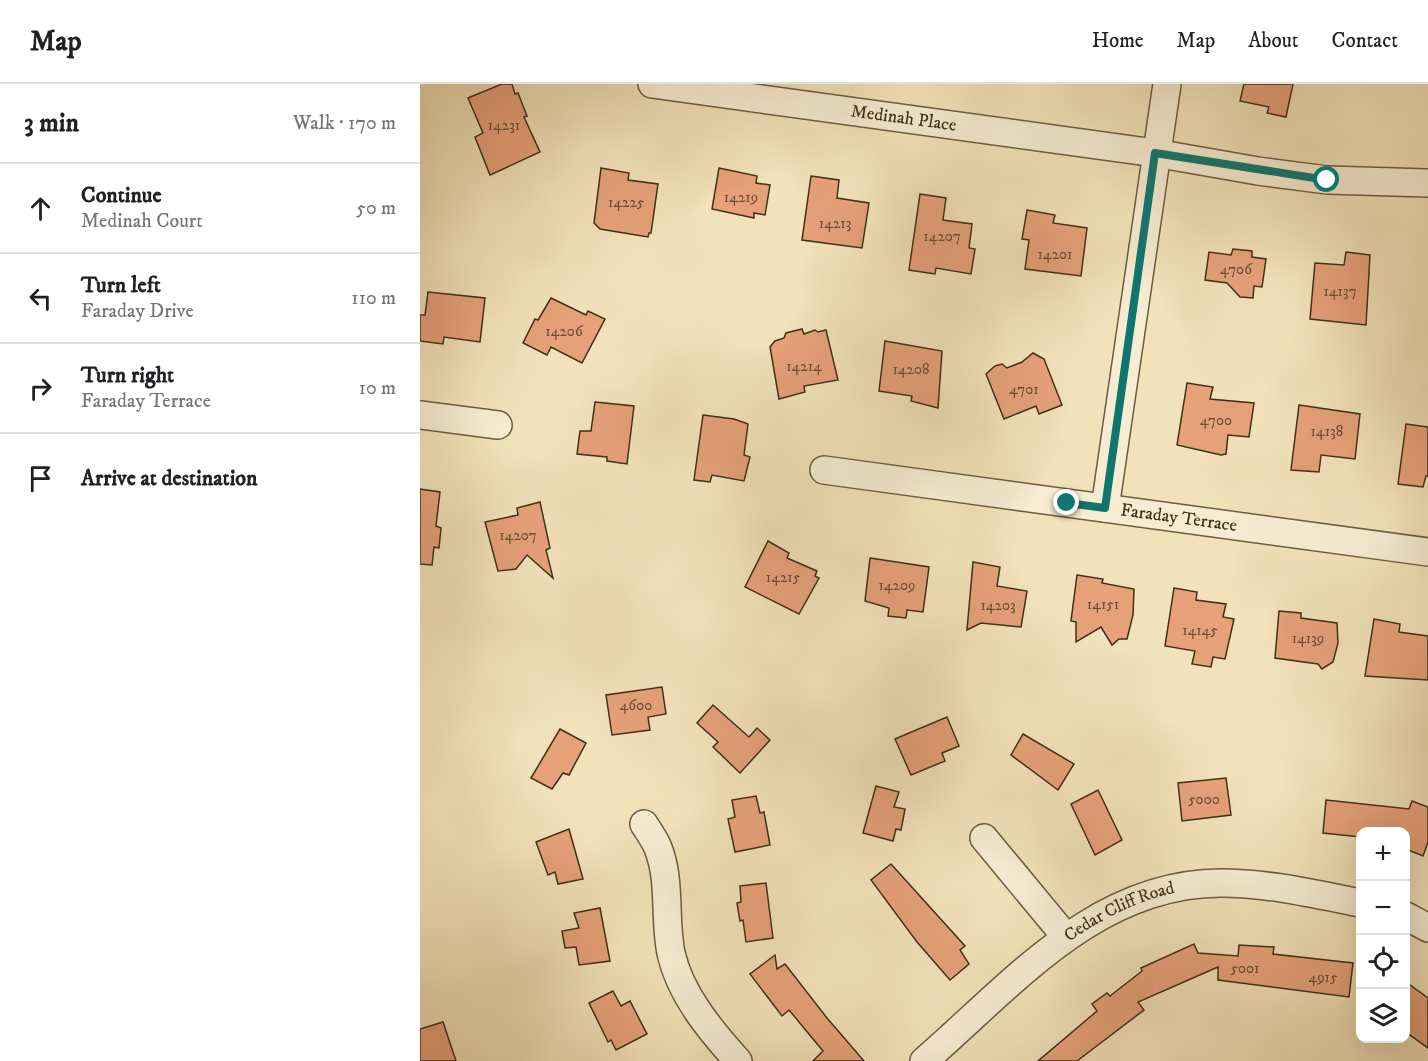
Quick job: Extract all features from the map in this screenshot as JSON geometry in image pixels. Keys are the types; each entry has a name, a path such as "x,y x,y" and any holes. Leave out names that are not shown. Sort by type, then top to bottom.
{"street":[{"name":"Medinah Place","path":"652,84 1155,153 1327,180 1428,183"},
{"path":"1105,508 1155,153 1167,84"},
{"path":"420,415 498,425"},
{"name":"Faraday Terrace","path":"824,470 1428,552"},
{"path":"644,824 658,847 663,864 668,932 681,982 692,1002 738,1061"},
{"path":"984,838 1066,937"},
{"name":"Cedar Cliff Road","path":"924,1061 1066,937 1110,909 1145,895 1190,885 1258,884 1356,902"},
{"path":"1410,918 1428,928"}],"building":[{"path":"502,84 512,84 515,94 518,93 527,116 524,117 540,152 490,175 475,137 483,133 468,98"},
{"path":"1244,84 1293,84 1286,117 1267,113 1269,107 1240,101"},
{"path":"601,168 629,173 628,180 658,184 651,233 648,237 600,229 594,223"},
{"path":"719,168 757,176 756,183 770,185 765,215 754,213 754,218 712,209"},
{"path":"811,176 839,180 837,198 869,203 862,248 802,240"},
{"path":"920,194 946,198 943,220 972,224 969,248 975,249 971,274 936,268 935,274 909,270"},
{"path":"1027,210 1055,215 1053,223 1087,228 1081,276 1025,269 1029,240 1022,239"},
{"path":"1233,249 1252,251 1252,257 1266,259 1262,287 1254,286 1253,298 1240,297 1227,283 1205,280 1209,252 1231,255"},
{"path":"1346,252 1370,255 1366,325 1310,319 1315,263 1344,265"},
{"path":"428,292 485,298 480,342 444,337 443,344 420,341 420,315 425,315"},
{"path":"551,298 586,315 588,311 605,319 582,363 551,347 547,355 523,343 535,319 538,320"},
{"path":"802,329 804,334 815,330 818,332 826,330 838,380 804,386 805,392 779,399 770,347 775,341 784,338 786,333"},
{"path":"885,341 942,351 938,408 911,401 912,396 879,391"},
{"path":"1033,353 1044,359 1062,405 1039,414 1036,406 1004,419 986,374 995,366 1002,364 1007,368 1022,362"},
{"path":"1187,383 1213,387 1210,399 1254,403 1249,437 1228,435 1226,454 1221,455 1177,445"},
{"path":"595,402 634,406 627,464 607,461 607,457 577,454 580,431 591,431"},
{"path":"1299,405 1360,414 1355,459 1321,455 1319,472 1291,470"},
{"path":"703,415 734,419 748,424 744,455 750,457 744,481 712,475 710,482 694,480"},
{"path":"1406,424 1428,427 1428,476 1426,476 1423,487 1398,484"},
{"path":"420,489 440,492 436,526 441,528 439,548 434,547 432,565 420,564"},
{"path":"540,502 550,548 546,550 553,578 527,555 516,569 498,571 485,522 518,515 517,508"},
{"path":"768,541 789,553 787,558 817,571 815,576 819,578 799,614 745,587"},
{"path":"870,558 929,567 923,612 907,610 906,618 888,616 889,608 865,601"},
{"path":"973,562 1000,567 997,586 1027,591 1021,627 981,623 967,630"},
{"path":"1077,575 1103,579 1102,583 1134,589 1133,615 1127,639 1119,639 1112,645 1101,627 1076,642 1076,622 1071,621"},
{"path":"1174,588 1197,592 1196,600 1226,604 1223,617 1234,619 1225,659 1213,657 1211,667 1192,664 1195,651 1165,646"},
{"path":"1279,611 1301,613 1301,618 1337,623 1338,643 1333,662 1322,669 1318,664 1275,658"},
{"path":"1374,619 1400,624 1399,632 1428,636 1428,680 1365,676"},
{"path":"662,687 666,714 648,717 650,730 612,735 606,695"},
{"path":"713,705 749,737 757,728 770,740 740,773 713,747 718,742 697,723"},
{"path":"947,717 959,746 942,753 945,761 911,775 895,739"},
{"path":"560,729 586,743 569,775 563,773 552,789 531,778"},
{"path":"1023,734 1074,764 1058,790 1011,755"},
{"path":"1226,778 1231,815 1182,821 1178,783"},
{"path":"876,786 899,792 894,807 905,809 901,830 896,829 893,841 863,833"},
{"path":"1098,790 1122,840 1095,855 1071,804"},
{"path":"756,796 760,813 764,812 770,845 735,852 728,819 735,817 732,800"},
{"path":"1326,800 1409,809 1412,801 1428,807 1428,842 1423,856 1410,851 1410,827 1356,827 1356,837 1323,833"},
{"path":"569,829 583,879 558,884 555,872 548,875 536,842"},
{"path":"891,864 965,946 960,950 969,964 950,980 917,942 871,880"},
{"path":"766,883 773,938 746,942 743,920 740,921 737,903 741,902 740,886"},
{"path":"600,908 610,961 579,965 576,947 565,948 562,931 579,928 574,913"},
{"path":"1194,944 1198,953 1238,956 1239,945 1274,947 1273,954 1353,963 1349,997 1218,980 1218,967 1138,1002 1144,1010 1077,1061 1038,1061 1097,1011 1092,1004 1107,993 1110,996 1142,971 1141,968"},
{"path":"775,955 777,969 785,964 864,1061 813,1061 823,1051 789,1010 782,1016 750,974"},
{"path":"1410,985 1428,998 1428,1048 1410,1035"},
{"path":"613,991 621,1006 630,1001 647,1034 616,1050 611,1040 608,1042 589,1003"},
{"path":"443,1022 456,1061 420,1061 420,1029"}],"route":[{"path":"1067,503 1105,508 1155,153 1327,180"}]}
